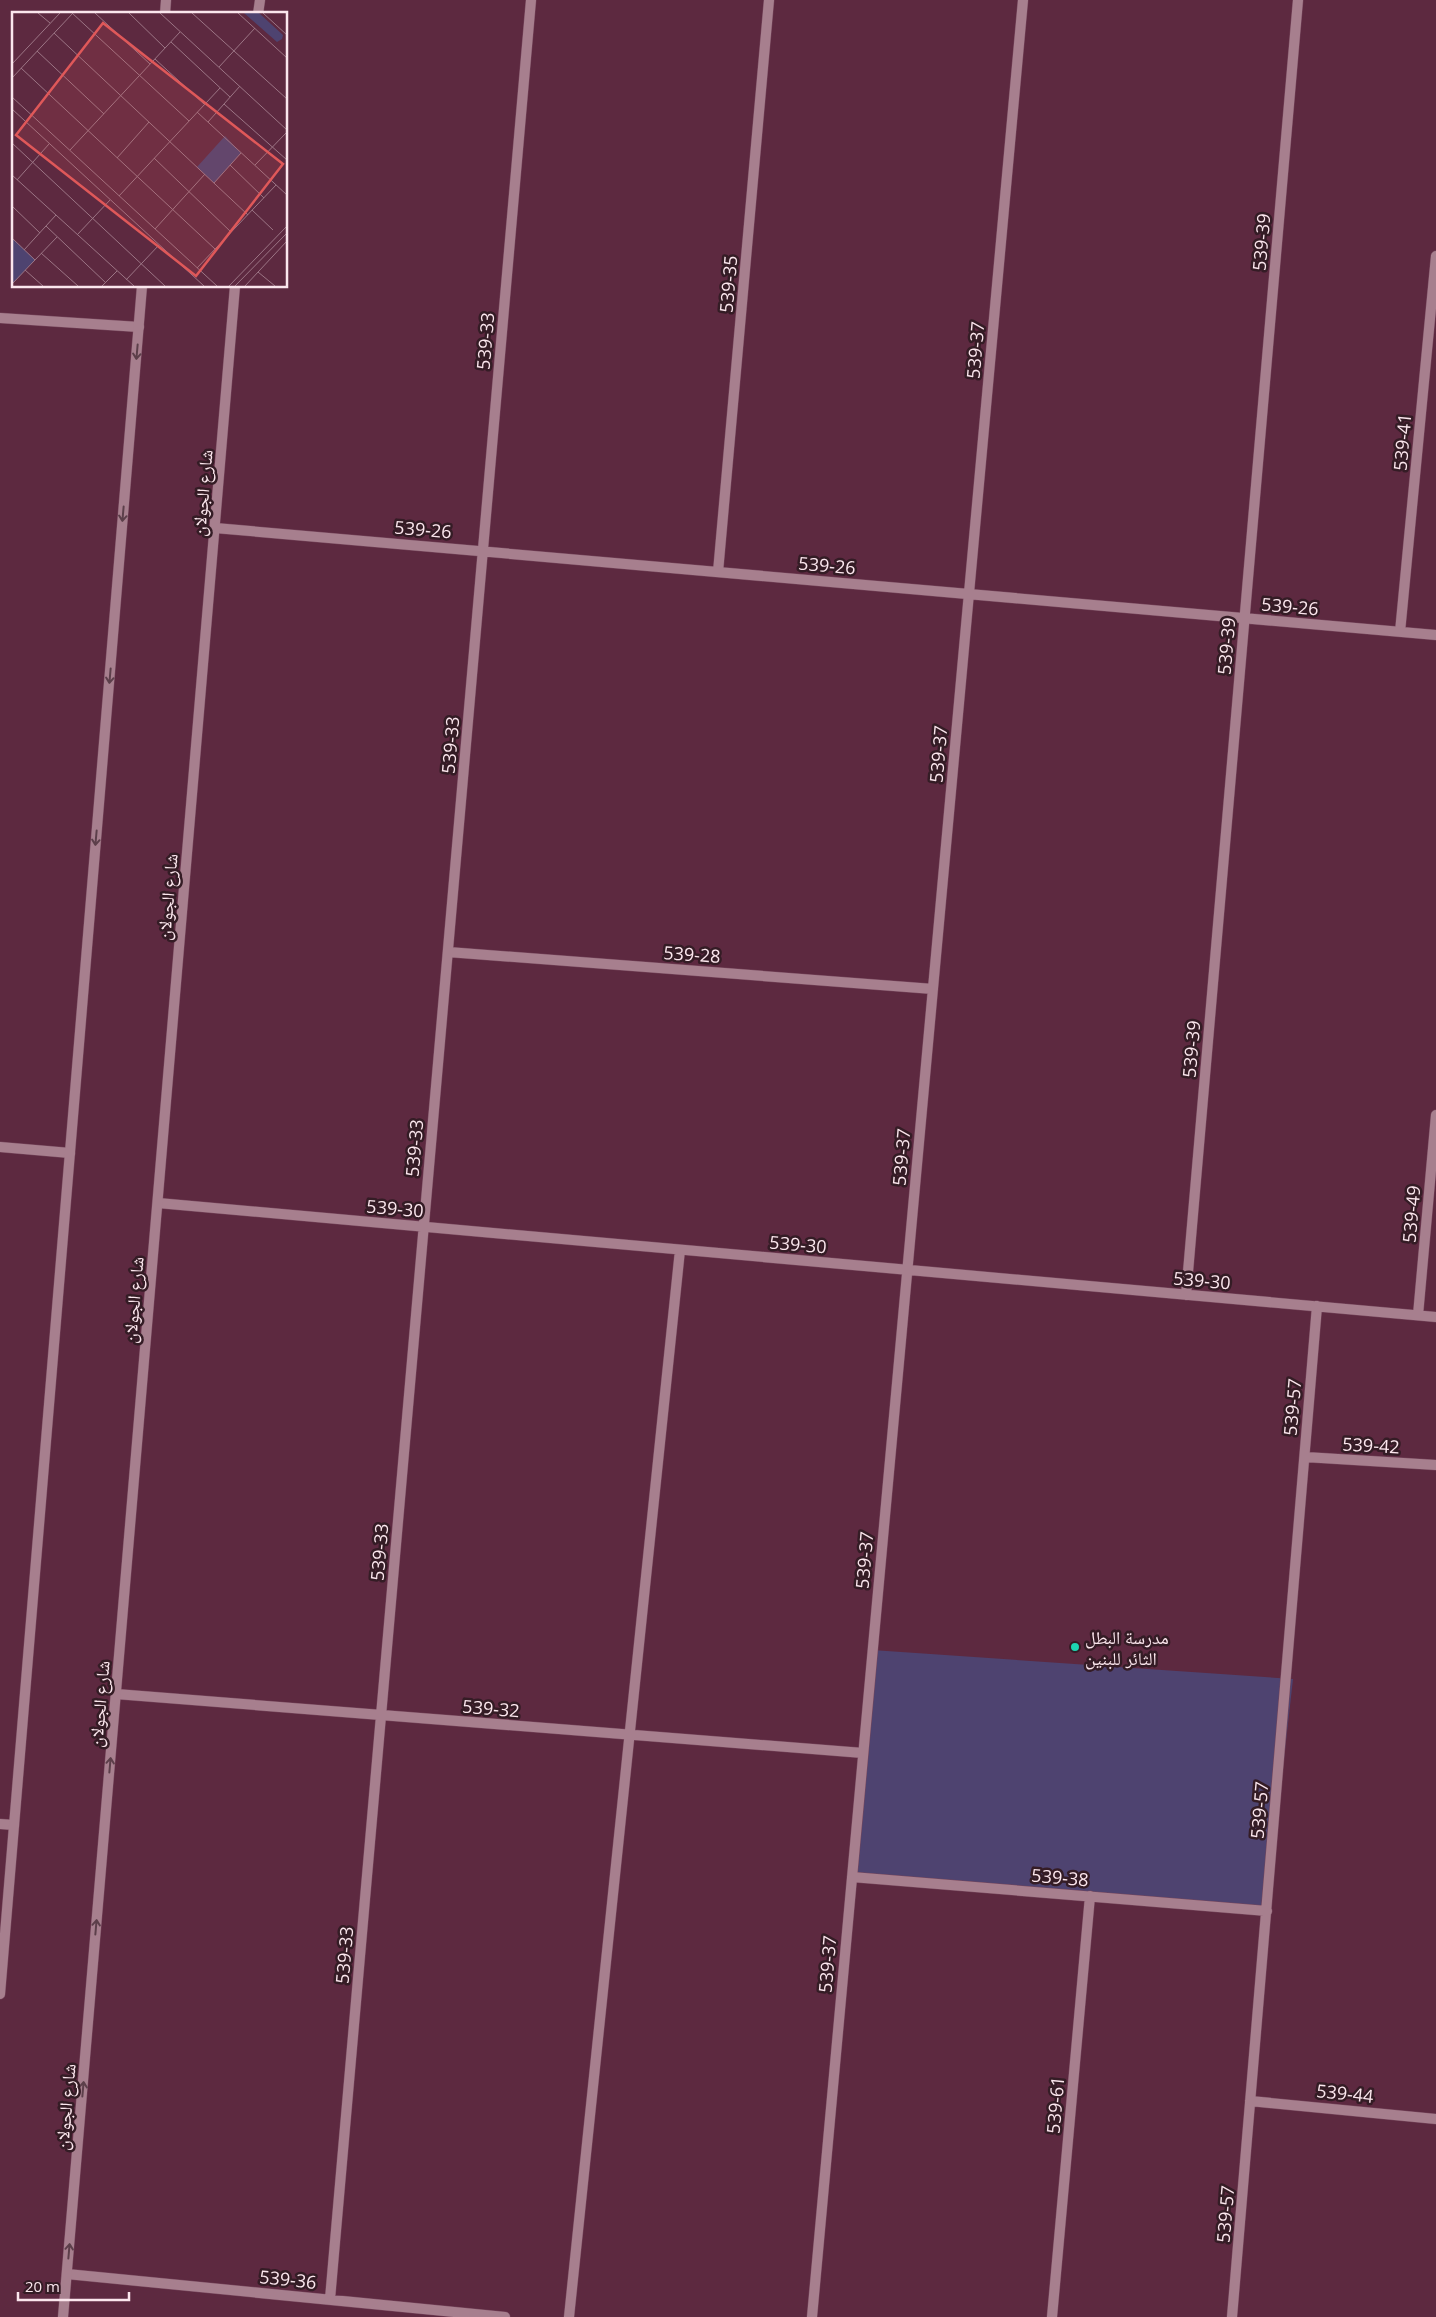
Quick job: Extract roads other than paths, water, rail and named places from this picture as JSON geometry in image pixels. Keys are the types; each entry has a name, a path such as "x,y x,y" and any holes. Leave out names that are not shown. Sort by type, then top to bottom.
{"street":[{"name":"539-33","path":"330,2299 531,0"},
{"name":"539-35","path":"718,572 769,0"},
{"name":"539-37","path":"812,2317 1023,0"},
{"name":"539-39","path":"1186,1295 1298,0"},
{"name":"539-41","path":"1400,632 1436,256"},
{"path":"0,1994 142,288"},
{"name":"شارع الجولان","path":"63,2317 235,288"},
{"path":"0,318 139,327"},
{"name":"539-26","path":"215,528 1436,635"},
{"name":"539-28","path":"448,952 933,989"},
{"name":"539-49","path":"1418,1315 1436,1115"},
{"path":"0,1147 70,1153"},
{"name":"539-30","path":"158,1203 1436,1317"},
{"path":"569,2317 680,1250"},
{"name":"539-57","path":"1232,2317 1317,1306"},
{"name":"539-42","path":"1304,1457 1436,1464"},
{"name":"539-32","path":"116,1694 863,1753"},
{"path":"0,1824 14,1825"},
{"name":"539-38","path":"852,1877 1266,1911"},
{"name":"539-61","path":"1052,2317 1090,1896"},
{"name":"539-44","path":"1250,2100 1436,2119"},
{"name":"539-36","path":"67,2274 505,2317"}],"place":[{"name":"مدرسة البطل الثائر للبنين","path":"1075,1647"}]}
